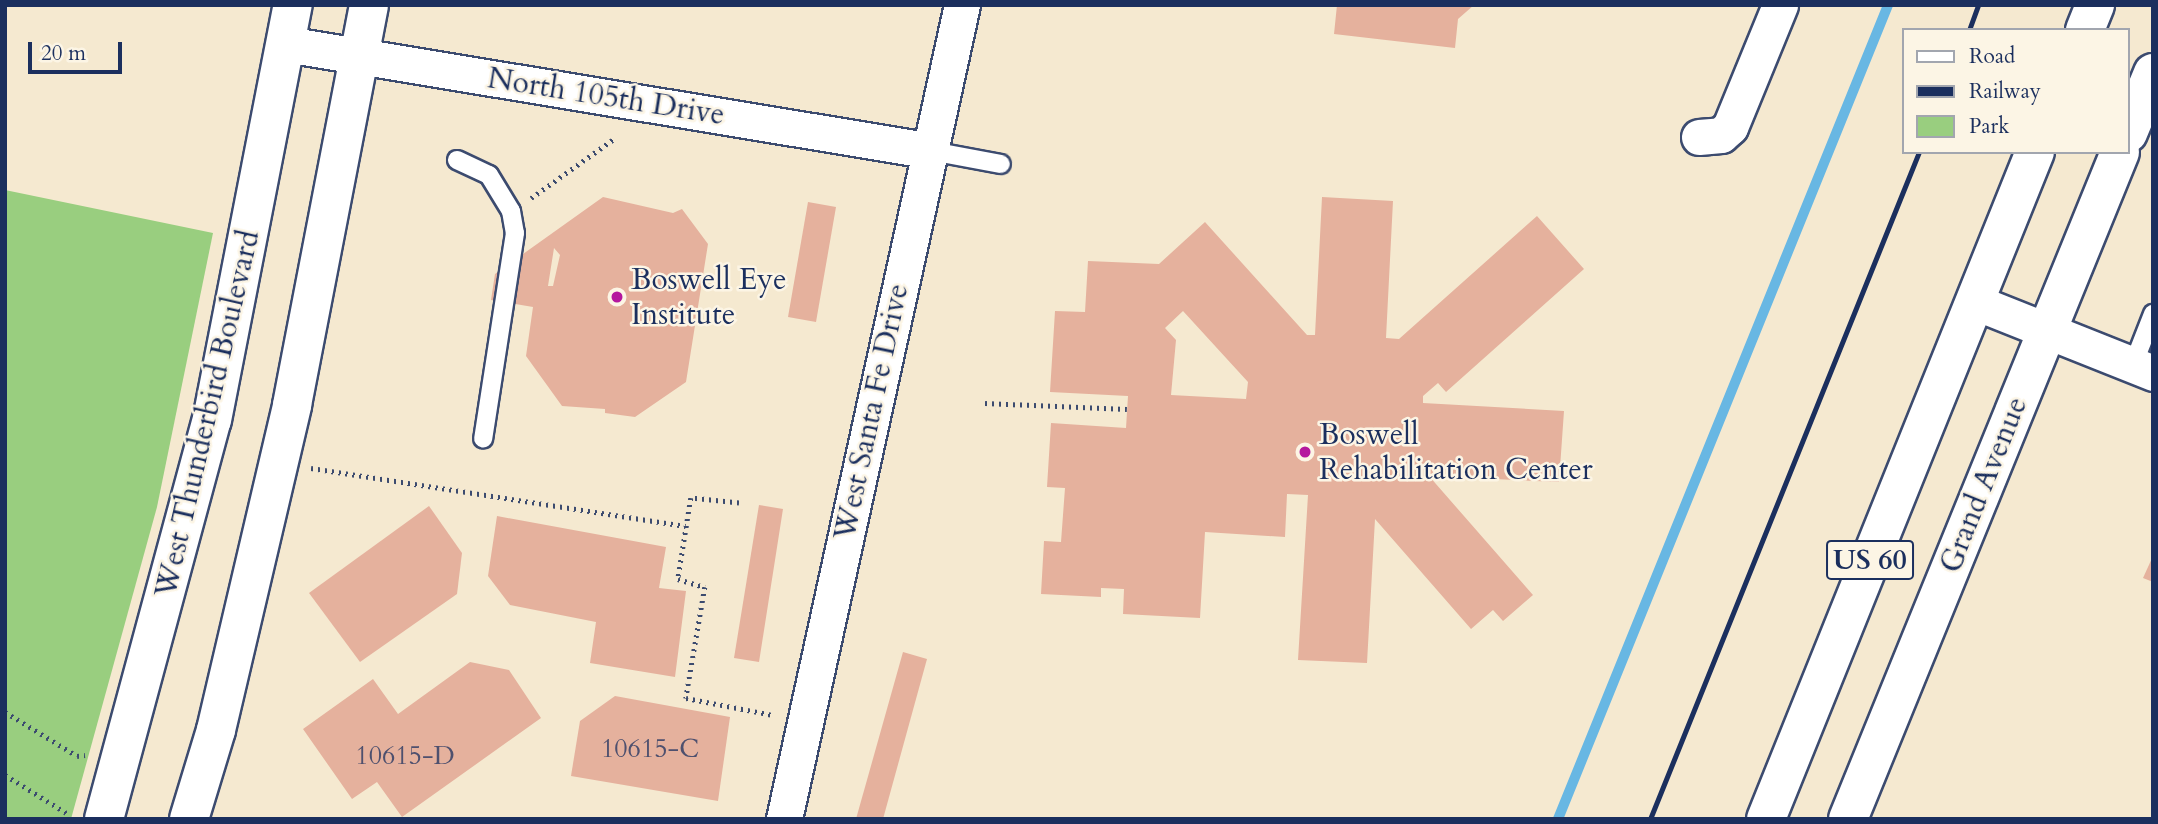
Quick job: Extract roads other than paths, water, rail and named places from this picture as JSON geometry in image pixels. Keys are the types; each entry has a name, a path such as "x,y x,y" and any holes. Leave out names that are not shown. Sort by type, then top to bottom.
{"main road":[{"name":"West Thunderbird Boulevard","path":"104,819 212,420 293,5"},
{"path":"189,819 216,730 292,405 369,5"},
{"path":"2086,28 2095,5"},
{"path":"2130,128 2153,73"},
{"name":"US 60","path":"1766,819 2034,154"},
{"name":"Grand Avenue","path":"1848,819 2119,154"}],"street":[{"name":"West Santa Fe Drive","path":"784,819 926,150 951,69 962,5"},
{"path":"1699,137 1721,135 1730,127 1780,5"},
{"name":"North 105th Drive","path":"286,44 926,150"},
{"path":"1975,302 2143,369"}],"lane":[{"path":"926,150 1000,164"},
{"path":"457,160 489,175 511,211 515,233 484,439"},
{"path":"2143,369 2153,314"}],"waterway":[{"path":"1558,819 1888,5"}],"railway":[{"path":"1970,28 1978,5"},
{"path":"1650,819 1918,154"}],"place":[{"name":"Boswell Eye Institute","path":"617,297"},
{"name":"Boswell Rehabilitation Center","path":"1305,452"}]}
